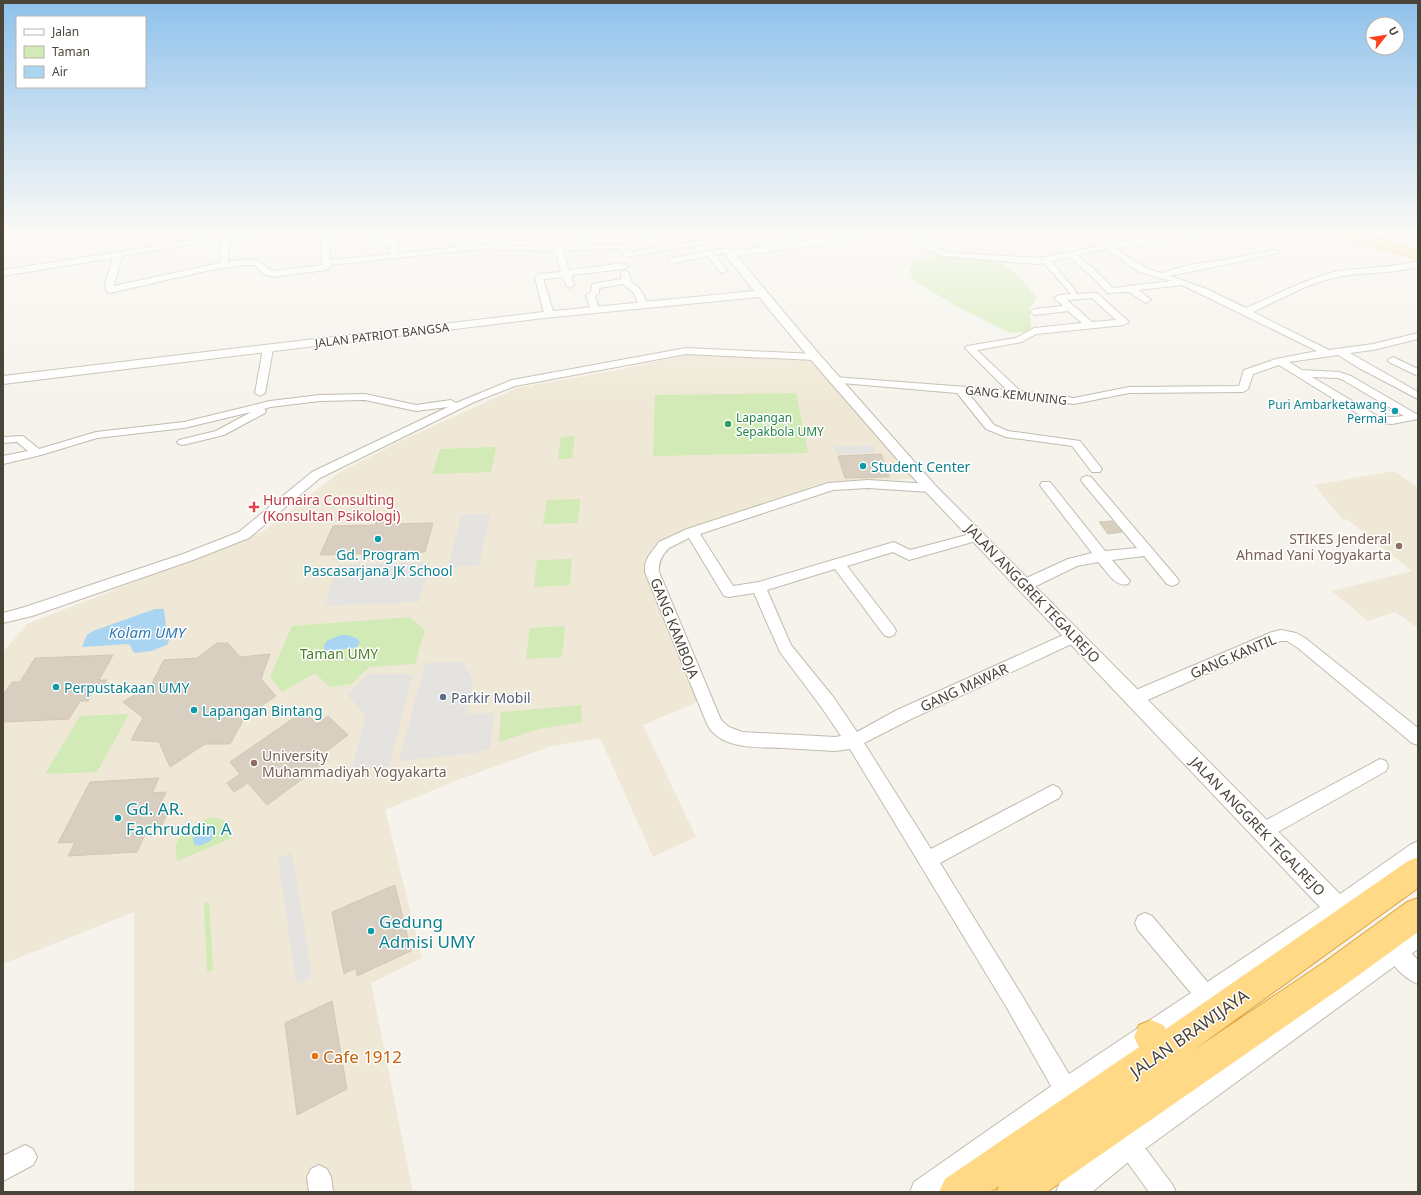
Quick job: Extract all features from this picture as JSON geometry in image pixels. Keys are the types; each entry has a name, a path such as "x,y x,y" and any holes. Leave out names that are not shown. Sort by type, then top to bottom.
{"highway":[{"name":"JALAN BRAWIJAYA","path":"958,1192 1157,1044 1344,914 1418,871"},
{"path":"1015,1192 1334,974 1418,913"}],"street":[{"path":"542,289 549,314"},
{"path":"594,309 590,295 595,293 595,289"},
{"path":"633,289 637,291 642,304"},
{"name":"JALAN ANGGREK TEGALREJO","path":"759,289 814,357 930,488 1344,914"},
{"path":"1069,289 1072,292"},
{"path":"1061,294 1126,289"},
{"path":"1132,289 1146,300"},
{"path":"1199,289 1326,352"},
{"path":"1245,312 1294,289"},
{"name":"JALAN PATRIOT BANGSA","path":"3,380 549,314 762,293"},
{"path":"1018,394 970,348 1019,340 1034,331 1090,326 1124,322 1094,295 1059,298 1090,326"},
{"path":"1035,312 1070,308"},
{"name":"GANG KEMUNING","path":"834,380 1018,394 1075,401 1129,390 1243,389 1248,372 1264,365 1326,352 1374,346 1418,336"},
{"path":"260,393 268,349"},
{"path":"1339,350 1363,366 1415,392"},
{"path":"3,618 27,612 188,557 244,535 316,474 470,400 514,383 686,351 814,357"},
{"path":"1393,360 1418,373"},
{"path":"1280,361 1375,419 1386,422 1414,416 1347,378 1300,373"},
{"path":"960,389 987,424 996,431 1006,434 1076,443 1096,469"},
{"path":"3,460 48,450 96,435 184,425 248,408 270,404 367,397 419,408 470,400"},
{"path":"183,442 220,433 253,415 274,406 295,401"},
{"path":"3,440 19,438 36,453"},
{"path":"1087,480 1172,581"},
{"name":"GANG KAMBOJA","path":"854,741 835,744 742,739 725,734 715,724 651,567 655,554 664,544 692,532 835,485 868,484 930,488"},
{"path":"1046,485 1102,557 1124,580"},
{"path":"692,532 729,592 759,587 894,547 909,555 978,536"},
{"path":"1025,585 1073,562 1148,551"},
{"path":"838,564 888,631"},
{"path":"759,587 786,648 828,703 854,741 1014,1001 1067,1092"},
{"name":"GANG KANTIL","path":"1135,698 1277,636 1286,635 1292,636 1304,644 1418,738"},
{"name":"GANG MAWAR","path":"854,741 903,715 1075,636"},
{"path":"1263,831 1380,766"},
{"path":"928,860 1053,794"},
{"path":"924,1192 1067,1092 1157,1044 1208,998 1344,914 1418,852"},
{"path":"1145,923 1208,998"},
{"path":"1070,1192 1128,1144 1418,934"},
{"path":"1395,951 1418,974"},
{"path":"1128,1144 1164,1192"},
{"path":"3,1169 25,1157"}],"shaded area":[{"name":"University Muhammadiyah Yogyakarta","path":"686,355 714,355 781,360 813,360 917,479 827,482 812,486 787,498 662,542 652,549 645,567 702,700 643,725 696,837 653,857 600,738 552,746 460,779 385,810 422,958 371,983 413,1192 134,1192 134,912 3,964 4,651 27,624 262,532 340,472 405,439 517,388 612,371"},
{"path":"872,445 875,453 836,454 834,446"},
{"name":"STIKES Jenderal Ahmad Yani Yogyakarta","path":"1394,471 1418,487 1418,628 1395,612 1368,621 1332,591 1412,571 1347,519 1343,520 1314,485"},
{"path":"490,514 479,566 448,567 461,515"},
{"path":"430,562 419,602 324,606 338,565"},
{"name":"Parkir Mobil","path":"463,662 473,680 467,714 494,713 490,748 477,753 399,761 425,663"},
{"path":"369,674 413,674 389,767 352,767 366,716 347,694"},
{"path":"292,852 312,977 296,984 278,858"}],"green space":[{"path":"928,289 1029,289 1037,298 1029,309 1032,331 1011,333 956,306"},
{"name":"Lapangan Sepakbola UMY","path":"796,393 808,453 653,456 655,395"},
{"path":"575,436 572,459 558,459 561,437"},
{"path":"496,447 491,472 432,474 440,449"},
{"path":"580,499 578,523 543,524 547,500"},
{"path":"572,559 570,585 534,587 537,560"},
{"name":"Taman UMY","path":"410,617 425,630 415,664 369,667 351,684 330,687 315,673 282,692 270,677 292,626"},
{"path":"565,626 562,657 526,659 530,628"},
{"path":"581,705 582,722 539,729 499,742 501,712"},
{"path":"129,714 97,772 45,774 80,716"},
{"path":"211,817 227,822 232,838 177,861 176,848 180,837 189,829"},
{"path":"209,902 213,968 209,972 207,971 204,904"}],"water":[{"name":"Kolam UMY","path":"155,609 164,609 166,627 172,633 167,645 151,651 135,653 128,644 82,647 87,635 93,631"},
{"path":"341,635 348,635 358,639 360,643 356,648 342,649 325,657 324,645 328,640"},
{"path":"208,827 213,829 214,836 209,842 199,846 194,844 193,838 199,830"}],"building":[{"name":"Student Center","path":"881,454 889,477 845,478 838,456"},
{"name":"Gd. Program Pascasarjana JK School","path":"393,520 391,524 433,523 425,552 320,555 333,526 375,525 377,521"},
{"path":"1112,521 1122,532 1108,534 1099,522"},
{"name":"Lapangan Bintang","path":"217,643 228,643 240,657 270,654 261,679 276,696 245,717 230,744 205,744 170,767 159,742 131,740 143,718 123,702 151,685 164,660 197,658"},
{"name":"Perpustakaan UMY","path":"113,655 99,680 107,680 100,692 93,692 88,701 80,701 69,719 3,722 3,695 12,682 20,682 35,658"},
{"path":"304,711 317,724 328,716 348,735 319,757 324,763 267,805 248,783 234,792 227,783 240,774 230,762"},
{"name":"Gd. AR. Fachruddin A","path":"159,778 152,793 166,792 157,811 169,810 162,825 149,826 137,852 68,856 75,842 58,843 90,782"},
{"name":"Gedung Admisi UMY","path":"395,885 411,951 357,976 356,968 344,974 332,912"},
{"name":"Cafe 1912","path":"332,1001 347,1089 297,1115 285,1023"}],"place":[{"name":"Puri Ambarketawang Permai","path":"1395,411"},
{"name":"Lapangan Sepakbola UMY","path":"728,424"},
{"name":"Student Center","path":"863,466"},
{"name":"Humaira Consulting (Konsultan Psikologi)","path":"254,507"},
{"name":"Gd. Program Pascasarjana JK School","path":"378,539"},
{"name":"STIKES Jenderal Ahmad Yani Yogyakarta","path":"1399,546"},
{"name":"Perpustakaan UMY","path":"56,687"},
{"name":"Parkir Mobil","path":"443,697"},
{"name":"Lapangan Bintang","path":"194,710"},
{"name":"University Muhammadiyah Yogyakarta","path":"254,763"},
{"name":"Gd. AR. Fachruddin A","path":"118,818"},
{"name":"Gedung Admisi UMY","path":"371,931"},
{"name":"Cafe 1912","path":"315,1056"}]}
